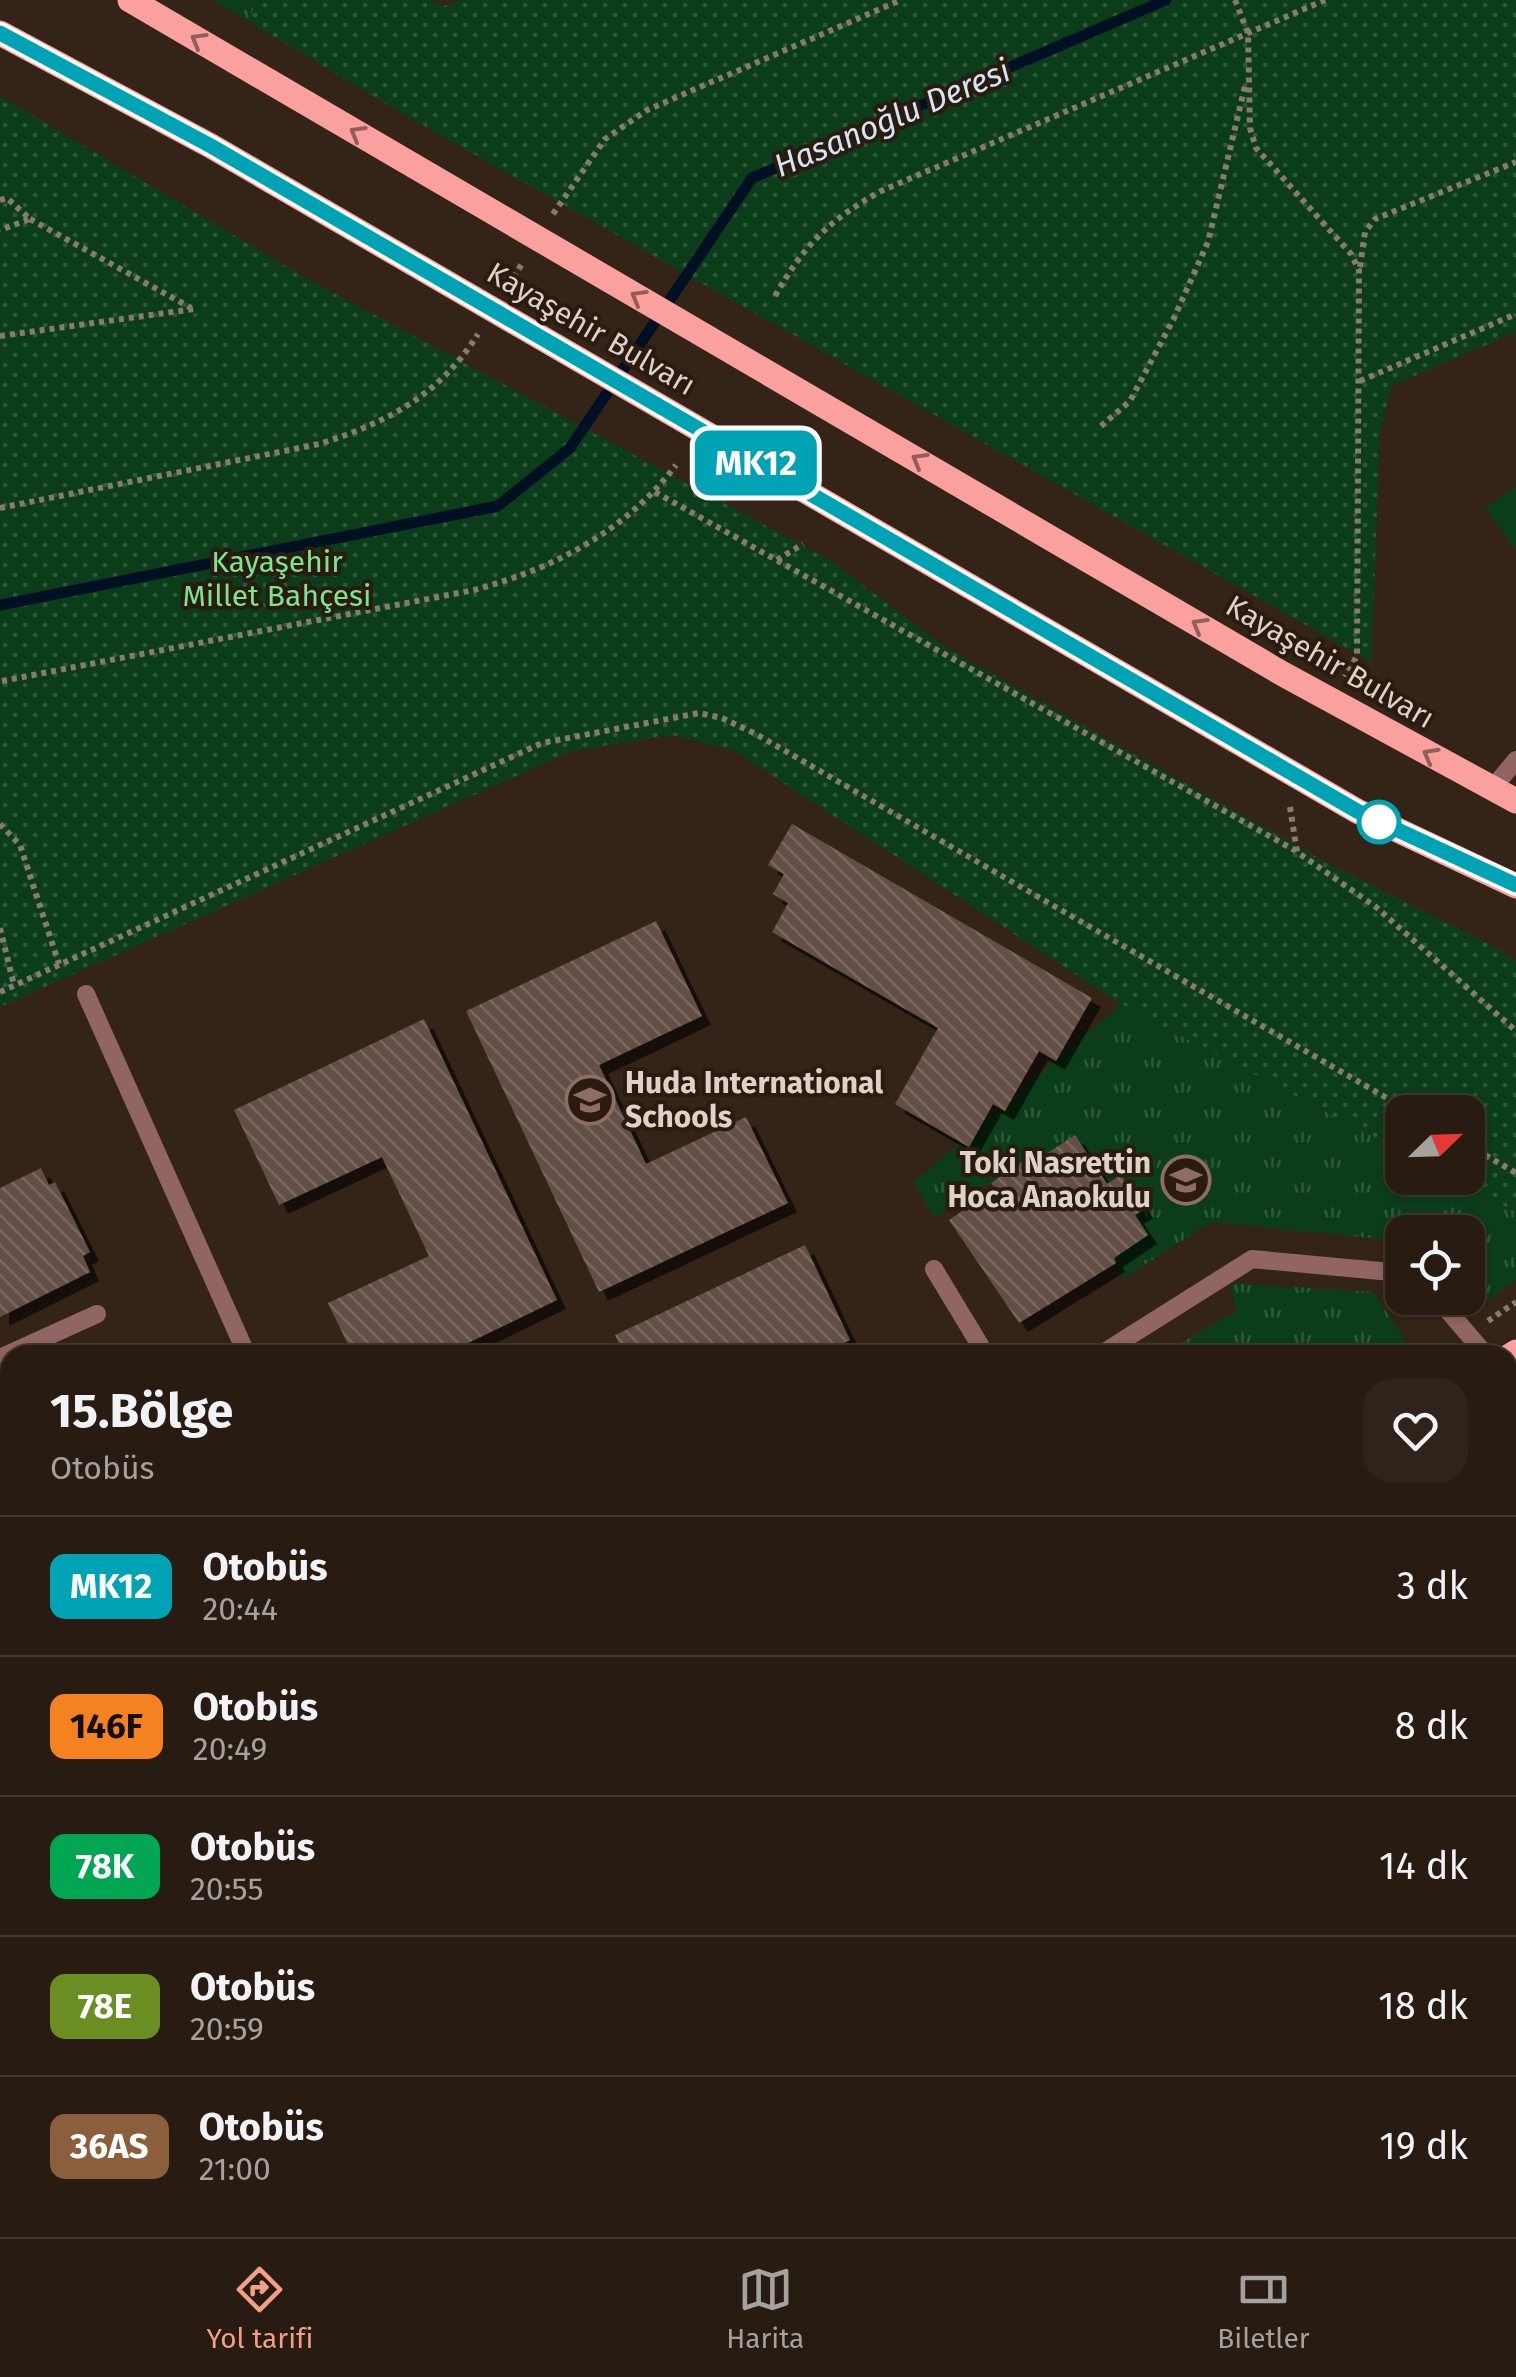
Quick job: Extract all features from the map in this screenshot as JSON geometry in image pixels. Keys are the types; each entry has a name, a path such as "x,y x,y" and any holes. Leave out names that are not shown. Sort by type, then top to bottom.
{"main road":[{"name":"Kayaşehir Bulvarı","path":"130,0 1284,674 1516,801"},
{"name":"Kayaşehir Bulvarı","path":"0,33 211,146 1357,811 1516,886"}],"lane":[{"path":"1492,789 1516,760"},
{"path":"86,994 243,1345"},
{"path":"1116,1345 1252,1259 1385,1271"},
{"path":"934,1269 980,1345"},
{"path":"29,1345 98,1314"},
{"path":"1451,1315 1477,1345"}],"path":[{"path":"549,221 605,139 647,110 901,0"},
{"path":"1235,0 1248,33 1250,128 1256,148 1351,254 1359,270"},
{"path":"774,296 808,244 852,207 881,191 1324,0"},
{"path":"1101,426 1130,401 1208,242 1248,75"},
{"path":"1356,656 1359,270 1366,232 1375,219 1516,162"},
{"path":"0,200 7,198 30,219 194,309 0,336"},
{"path":"0,230 30,219"},
{"path":"508,287 528,254"},
{"path":"1360,381 1516,314"},
{"path":"0,508 319,444 360,431 441,383 487,320"},
{"path":"2,680 500,584 565,557 610,528 655,492 676,465"},
{"path":"655,492 1297,852 1376,907 1516,1031"},
{"path":"777,560 803,544"},
{"path":"0,992 522,750 628,724 699,713 722,718 756,734 1385,1098"},
{"path":"1289,805 1297,852"},
{"path":"0,824 20,845 59,964"},
{"path":"0,928 14,985"},
{"path":"1485,1156 1516,1174"}],"green space":[{"path":"212,0 255,0 250,22"},
{"path":"255,0 431,0 444,6 461,0 1516,0 1516,332 1391,386 1380,434 1371,662 408,117 250,22"},
{"name":"Kayaşehir Millet Bahçesi","path":"0,96 297,273 833,562 946,648 1327,863 1500,950 1516,963 1516,1212 1483,1195 1485,1095 1385,1095 1385,1143 1121,1004 733,750 671,735 572,751 0,1007"},
{"path":"1516,485 1516,550 1485,508"},
{"path":"1121,1004 1385,1143 1385,1195 1483,1195 1516,1212 1516,1280 1485,1302 1485,1215 1385,1215 1385,1239 1211,1222 1124,1278 1037,1153 934,1218 914,1182"},
{"path":"1229,1283 1373,1292 1409,1345 1178,1345 1237,1310"}],"building":[{"path":"792,824 1092,998 1056,1061 1039,1051 1005,1111 993,1104 969,1147 895,1104 938,1028 772,932 788,903 773,894 784,874 768,865"},
{"path":"656,921 702,1016 599,1065 646,1164 746,1117 788,1203 599,1292 466,1011"},
{"path":"424,1019 557,1300 464,1345 348,1345 328,1303 429,1256 382,1157 279,1205 234,1110"},
{"path":"1075,1135 1107,1184 1121,1175 1144,1209 1135,1215 1148,1235 1114,1258 1116,1263 1019,1323 949,1220 995,1189 991,1183 1024,1160 1028,1166"},
{"path":"41,1168 49,1185 55,1182 90,1252 83,1256 90,1272 0,1317 0,1188"},
{"path":"805,1245 850,1340 840,1345 620,1345 615,1335"}],"waterway":[{"name":"Hasanoğlu Deresi","path":"0,605 498,506 570,448 752,178 1166,0"}],"bus line":[{"name":"MK12","path":"0,33 211,146 1357,811 1516,885"}],"place":[{"name":"Huda International Schools","path":"590,1100"},
{"name":"Toki Nasrettin Hoca Anaokulu","path":"1186,1180"}]}
